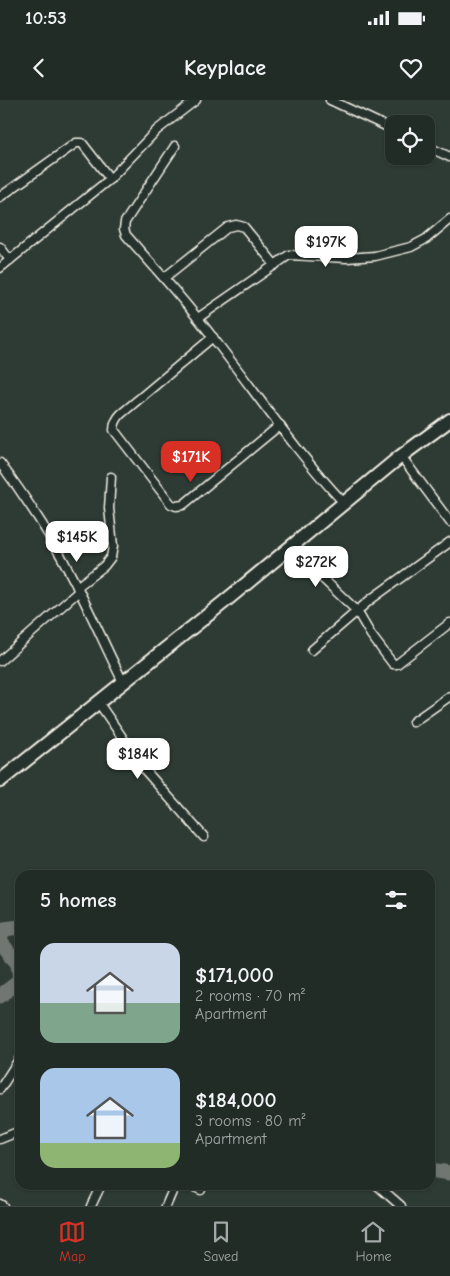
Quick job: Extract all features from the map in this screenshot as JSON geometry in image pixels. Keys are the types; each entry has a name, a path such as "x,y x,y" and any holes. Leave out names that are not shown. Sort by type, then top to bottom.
{"highway":[{"path":"0,781 288,550 401,456 450,420"}],"street":[{"path":"0,268 110,179 157,130 196,100"},
{"path":"330,100 385,126"},
{"path":"0,197 76,143 82,143 87,148 110,179"},
{"path":"175,146 133,209 124,229 126,235 198,318 321,479 344,503"},
{"path":"435,150 450,157"},
{"path":"198,318 289,255 367,258 411,247 426,239 450,219"},
{"path":"164,278 228,227 236,225 244,227 275,265"},
{"path":"0,247 10,260"},
{"path":"213,338 116,418 114,430 171,504 176,506 183,505 280,425"},
{"path":"401,456 450,522"},
{"path":"0,463 32,508 78,589 123,682"},
{"path":"0,660 104,566 111,557 113,546 109,508 111,477"},
{"path":"312,650 370,600 450,542"},
{"path":"288,550 319,575 357,611 371,635 393,664 397,664 450,624"},
{"path":"413,722 450,696"},
{"path":"98,702 144,769 204,837"},
{"path":"0,1089 15,1066"},
{"path":"0,1139 15,1133"},
{"path":"91,1206 98,1190"},
{"path":"166,1206 174,1190"},
{"path":"383,1190 401,1206"}],"waterway":[{"path":"0,939 4,929 15,928"},
{"path":"0,941 15,960"},
{"path":"0,996 15,985"},
{"path":"435,1171 450,1173"}]}
